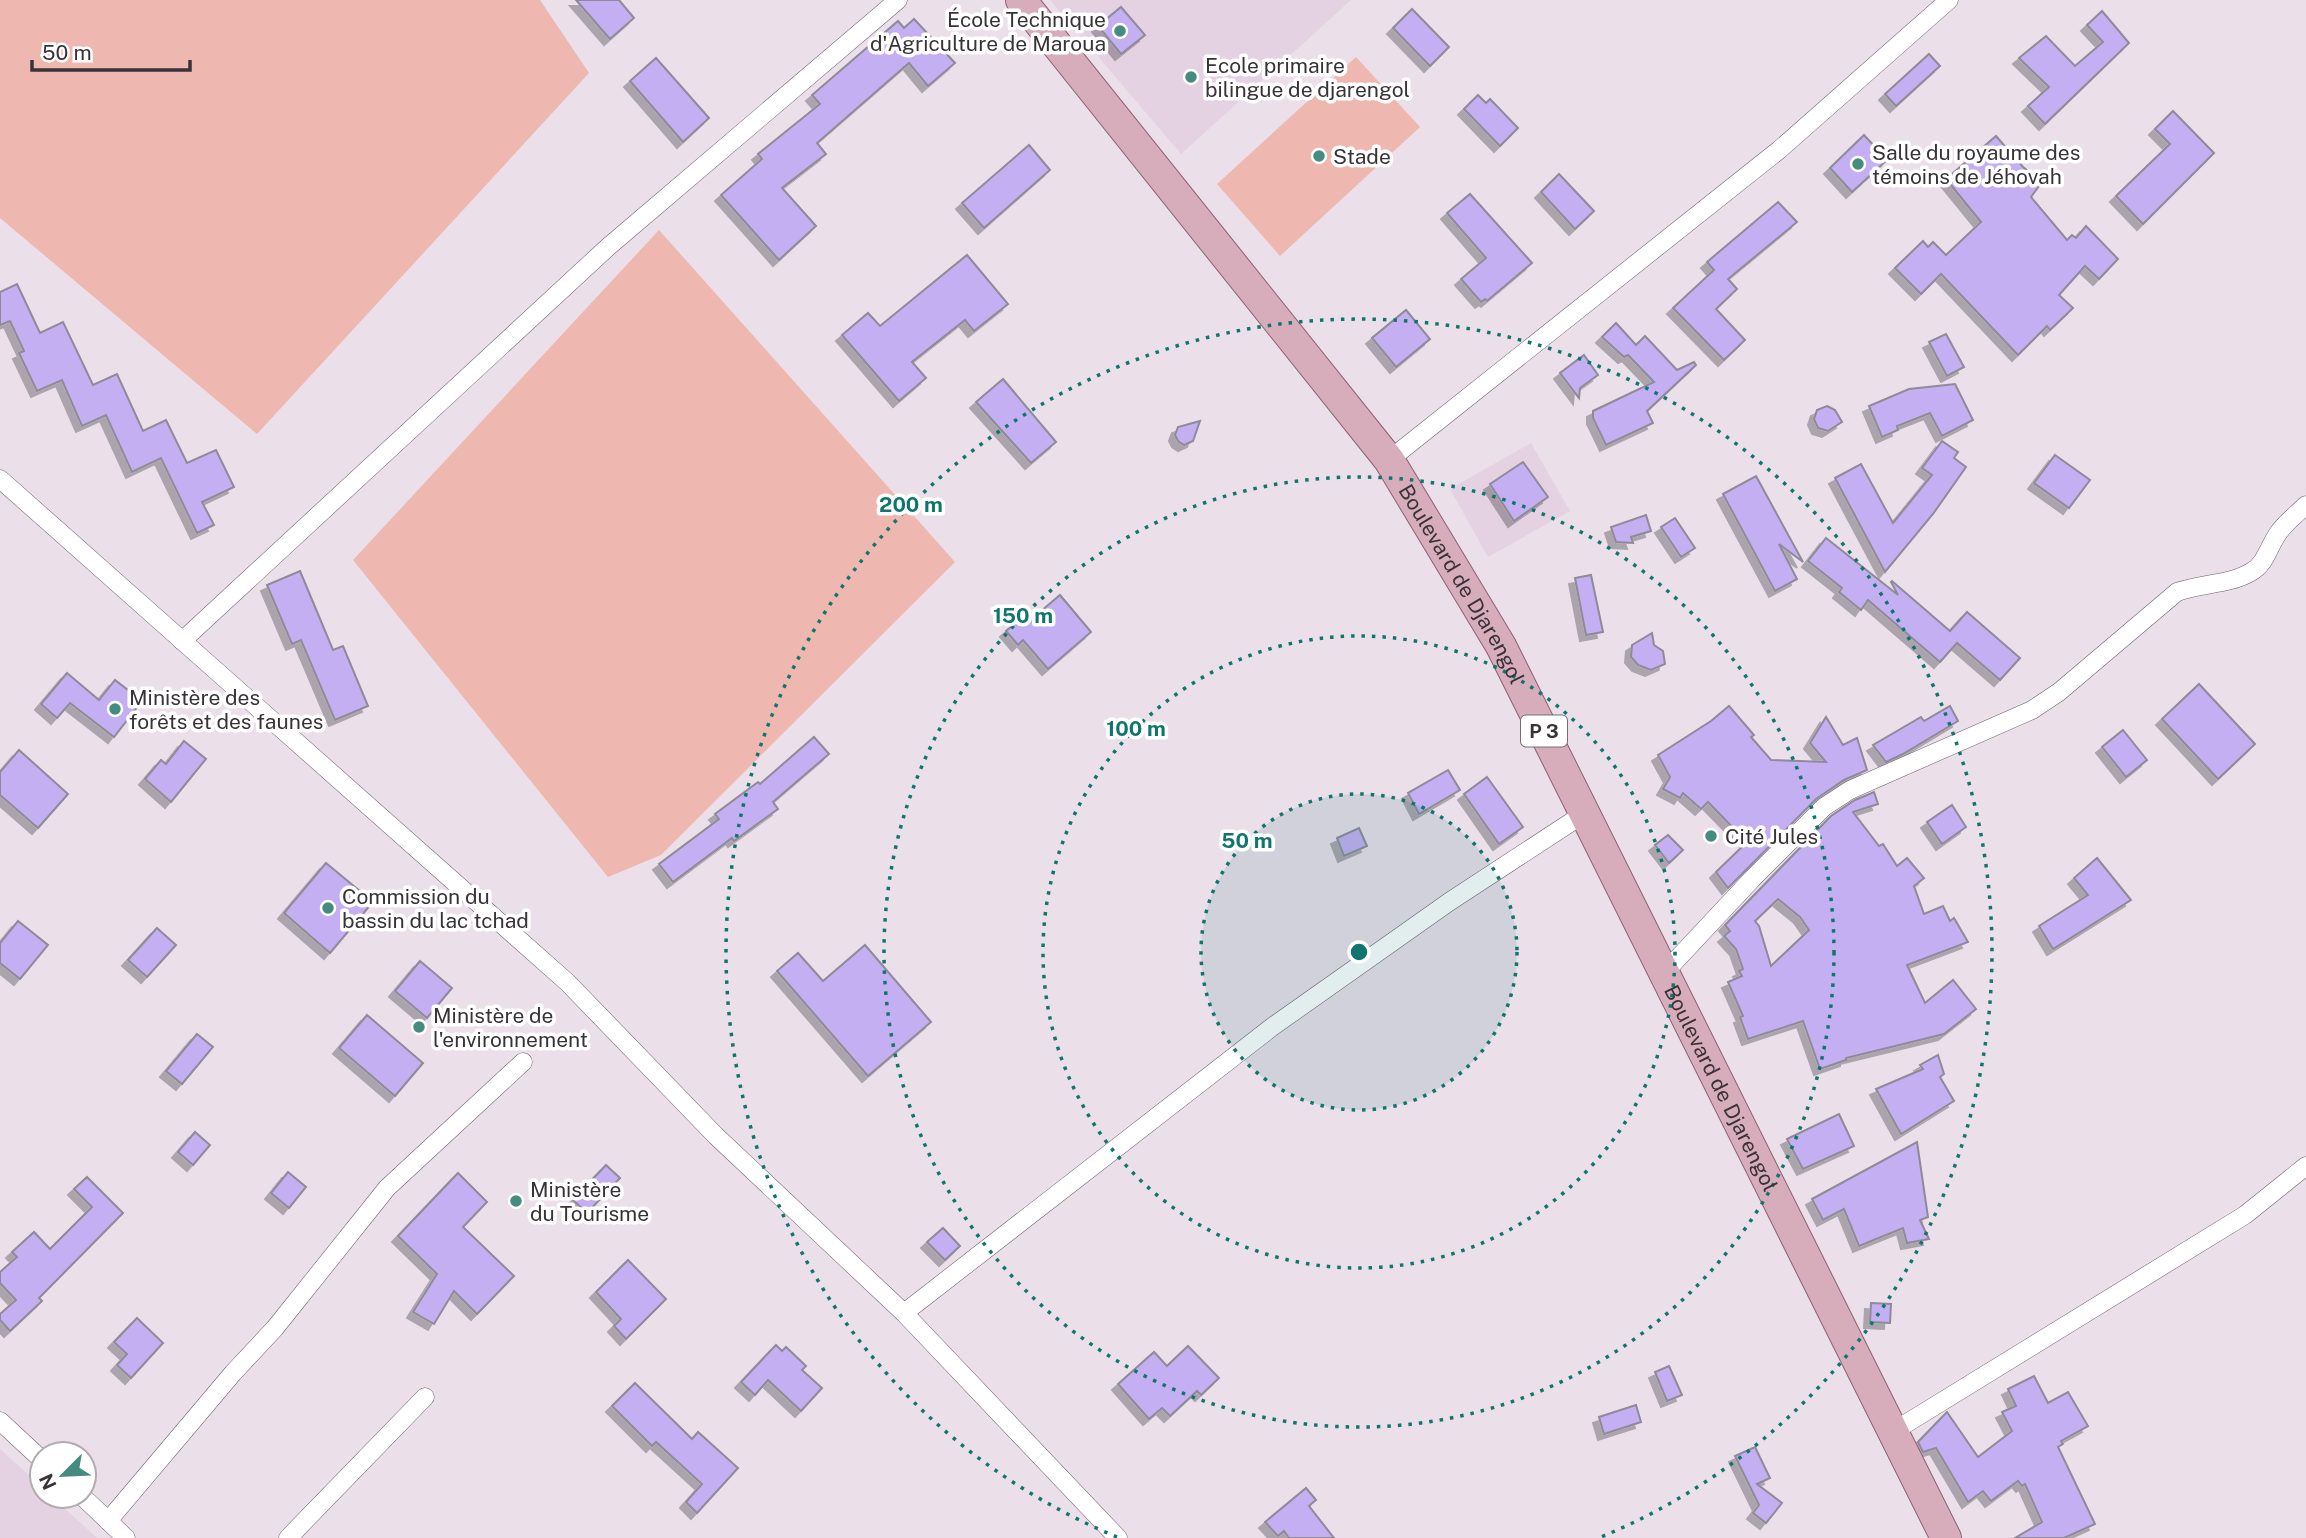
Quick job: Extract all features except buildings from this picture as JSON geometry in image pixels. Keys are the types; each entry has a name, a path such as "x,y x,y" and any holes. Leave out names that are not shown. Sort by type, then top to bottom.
{"main road":[{"name":"Boulevard de Djarengol","path":"1021,0 1389,460 1501,646 1946,1538"}],"street":[{"path":"181,641 608,247 898,0"},
{"path":"1389,460 1779,149 1949,0"},
{"path":"0,479 568,983 716,1136 904,1313 1118,1538"},
{"path":"1664,973 1753,878 1830,802 1850,790 2032,710 2059,692 2177,592 2192,586 2236,579 2254,571 2266,556 2278,533 2306,505"},
{"path":"904,1313 1272,1027 1449,902 1585,813"},
{"path":"108,1521 233,1373 275,1328 387,1188 523,1062"},
{"path":"1894,1431 2245,1215 2306,1166"},
{"path":"288,1538 425,1397"},
{"path":"0,1421 28,1447"},
{"path":"97,1510 127,1538"}],"shaded area":[{"path":"0,0 540,0 589,73 257,434 0,218"},
{"name":"Ecole primaire bilingue de djarengol","path":"1050,0 1351,0 1181,154"},
{"name":"Stade","path":"1356,57 1420,127 1280,256 1217,184"},
{"path":"659,230 955,562 661,855 608,877 353,560"},
{"path":"1531,443 1570,511 1488,557 1450,489"},
{"path":"0,1449 28,1474 28,1510 66,1510 97,1538 0,1538"}],"place":[{"name":"École Technique d'Agriculture de Maroua","path":"1120,31"},
{"name":"Ecole primaire bilingue de djarengol","path":"1191,77"},
{"name":"Stade","path":"1319,156"},
{"name":"Salle du royaume des témoins de Jéhovah","path":"1858,164"},
{"name":"Ministère des forêts et des faunes","path":"115,709"},
{"name":"Cité Jules","path":"1711,836"},
{"name":"Commission du bassin du lac tchad","path":"328,908"},
{"name":"Ministère de l'environnement","path":"419,1027"},
{"name":"Ministère du Tourisme","path":"516,1201"}]}
